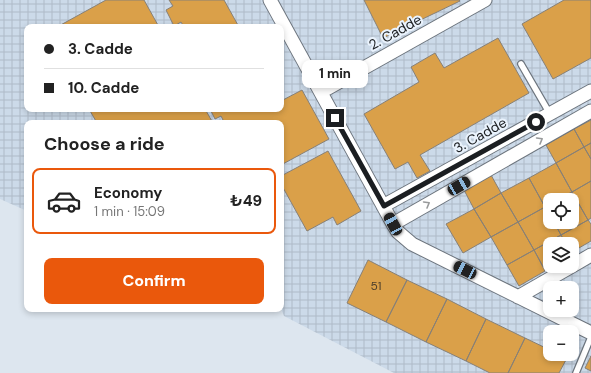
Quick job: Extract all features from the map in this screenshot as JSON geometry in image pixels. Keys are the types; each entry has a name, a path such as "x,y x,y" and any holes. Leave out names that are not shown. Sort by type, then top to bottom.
{"street":[{"path":"270,0 283,24"},
{"name":"2. Cadde","path":"321,92 485,0"},
{"path":"284,25 398,232 412,244 591,333"},
{"name":"3. Cadde","path":"384,206 591,91"},
{"path":"393,224 591,111"},
{"path":"579,262 591,255"},
{"path":"518,297 560,273"}],"lane":[{"path":"521,64 550,114"},
{"path":"576,373 591,337"}],"shaded area":[{"path":"0,0 125,0 137,24 24,24 24,112 178,112 182,120 24,120 24,210 0,199"},
{"path":"129,0 591,0 591,373 394,373 284,316 282,312 284,312 284,120 188,120 184,112 284,112 284,24 141,24"}],"building":[{"path":"106,0 144,0 157,24 62,24"},
{"path":"169,0 224,0 237,24 182,24 181,22 173,24 166,10 173,6"},
{"path":"364,0 459,0 460,1 383,38"},
{"path":"564,0 591,0 591,58 553,79 522,24"},
{"path":"498,38 529,93 420,155 430,171 417,178 408,162 395,169 364,114 419,82 411,67 435,53 444,68"},
{"path":"302,90 329,139 284,163 284,120 223,120 221,116 215,119 212,112 284,112 284,99"},
{"path":"91,112 207,112 211,120 95,120"},
{"path":"591,120 591,143 584,147 574,129"},
{"path":"574,129 584,147 556,163 546,145"},
{"path":"591,143 591,159 584,147"},
{"path":"584,147 591,159 591,181 572,192 556,163"},
{"path":"328,151 361,211 337,225 333,217 307,231 284,189 284,174"},
{"path":"556,163 572,192 543,193 543,203 529,178"},
{"path":"491,175 501,193 474,209 464,190"},
{"path":"529,178 543,203 543,208 518,222 501,193"},
{"path":"591,181 591,218 588,220 579,204 579,193 572,192"},
{"path":"501,193 518,222 491,237 474,209"},
{"path":"579,204 588,220 579,225"},
{"path":"543,208 543,229 558,229 561,235 557,237 543,237 543,245 534,250 518,222"},
{"path":"474,209 491,237 463,253 446,224"},
{"path":"588,220 591,224 591,241 579,248 579,237 562,237 561,235 572,229 579,229 579,225"},
{"path":"518,222 534,250 507,265 491,237"},
{"path":"558,229 572,229 561,235"},
{"path":"543,245 543,266 534,250"},
{"path":"534,250 543,267 543,272 519,286 507,265"},
{"path":"368,260 407,280 386,322 347,303"},
{"path":"407,280 447,299 426,342 386,322"},
{"path":"447,299 486,319 466,361 426,342"},
{"path":"486,319 525,338 508,373 490,373 466,361"},
{"path":"525,338 543,347 543,361 565,361 559,373 508,373"},
{"path":"591,356 591,371 585,368"}],"route":[{"path":"335,118 384,206 536,122"}]}
